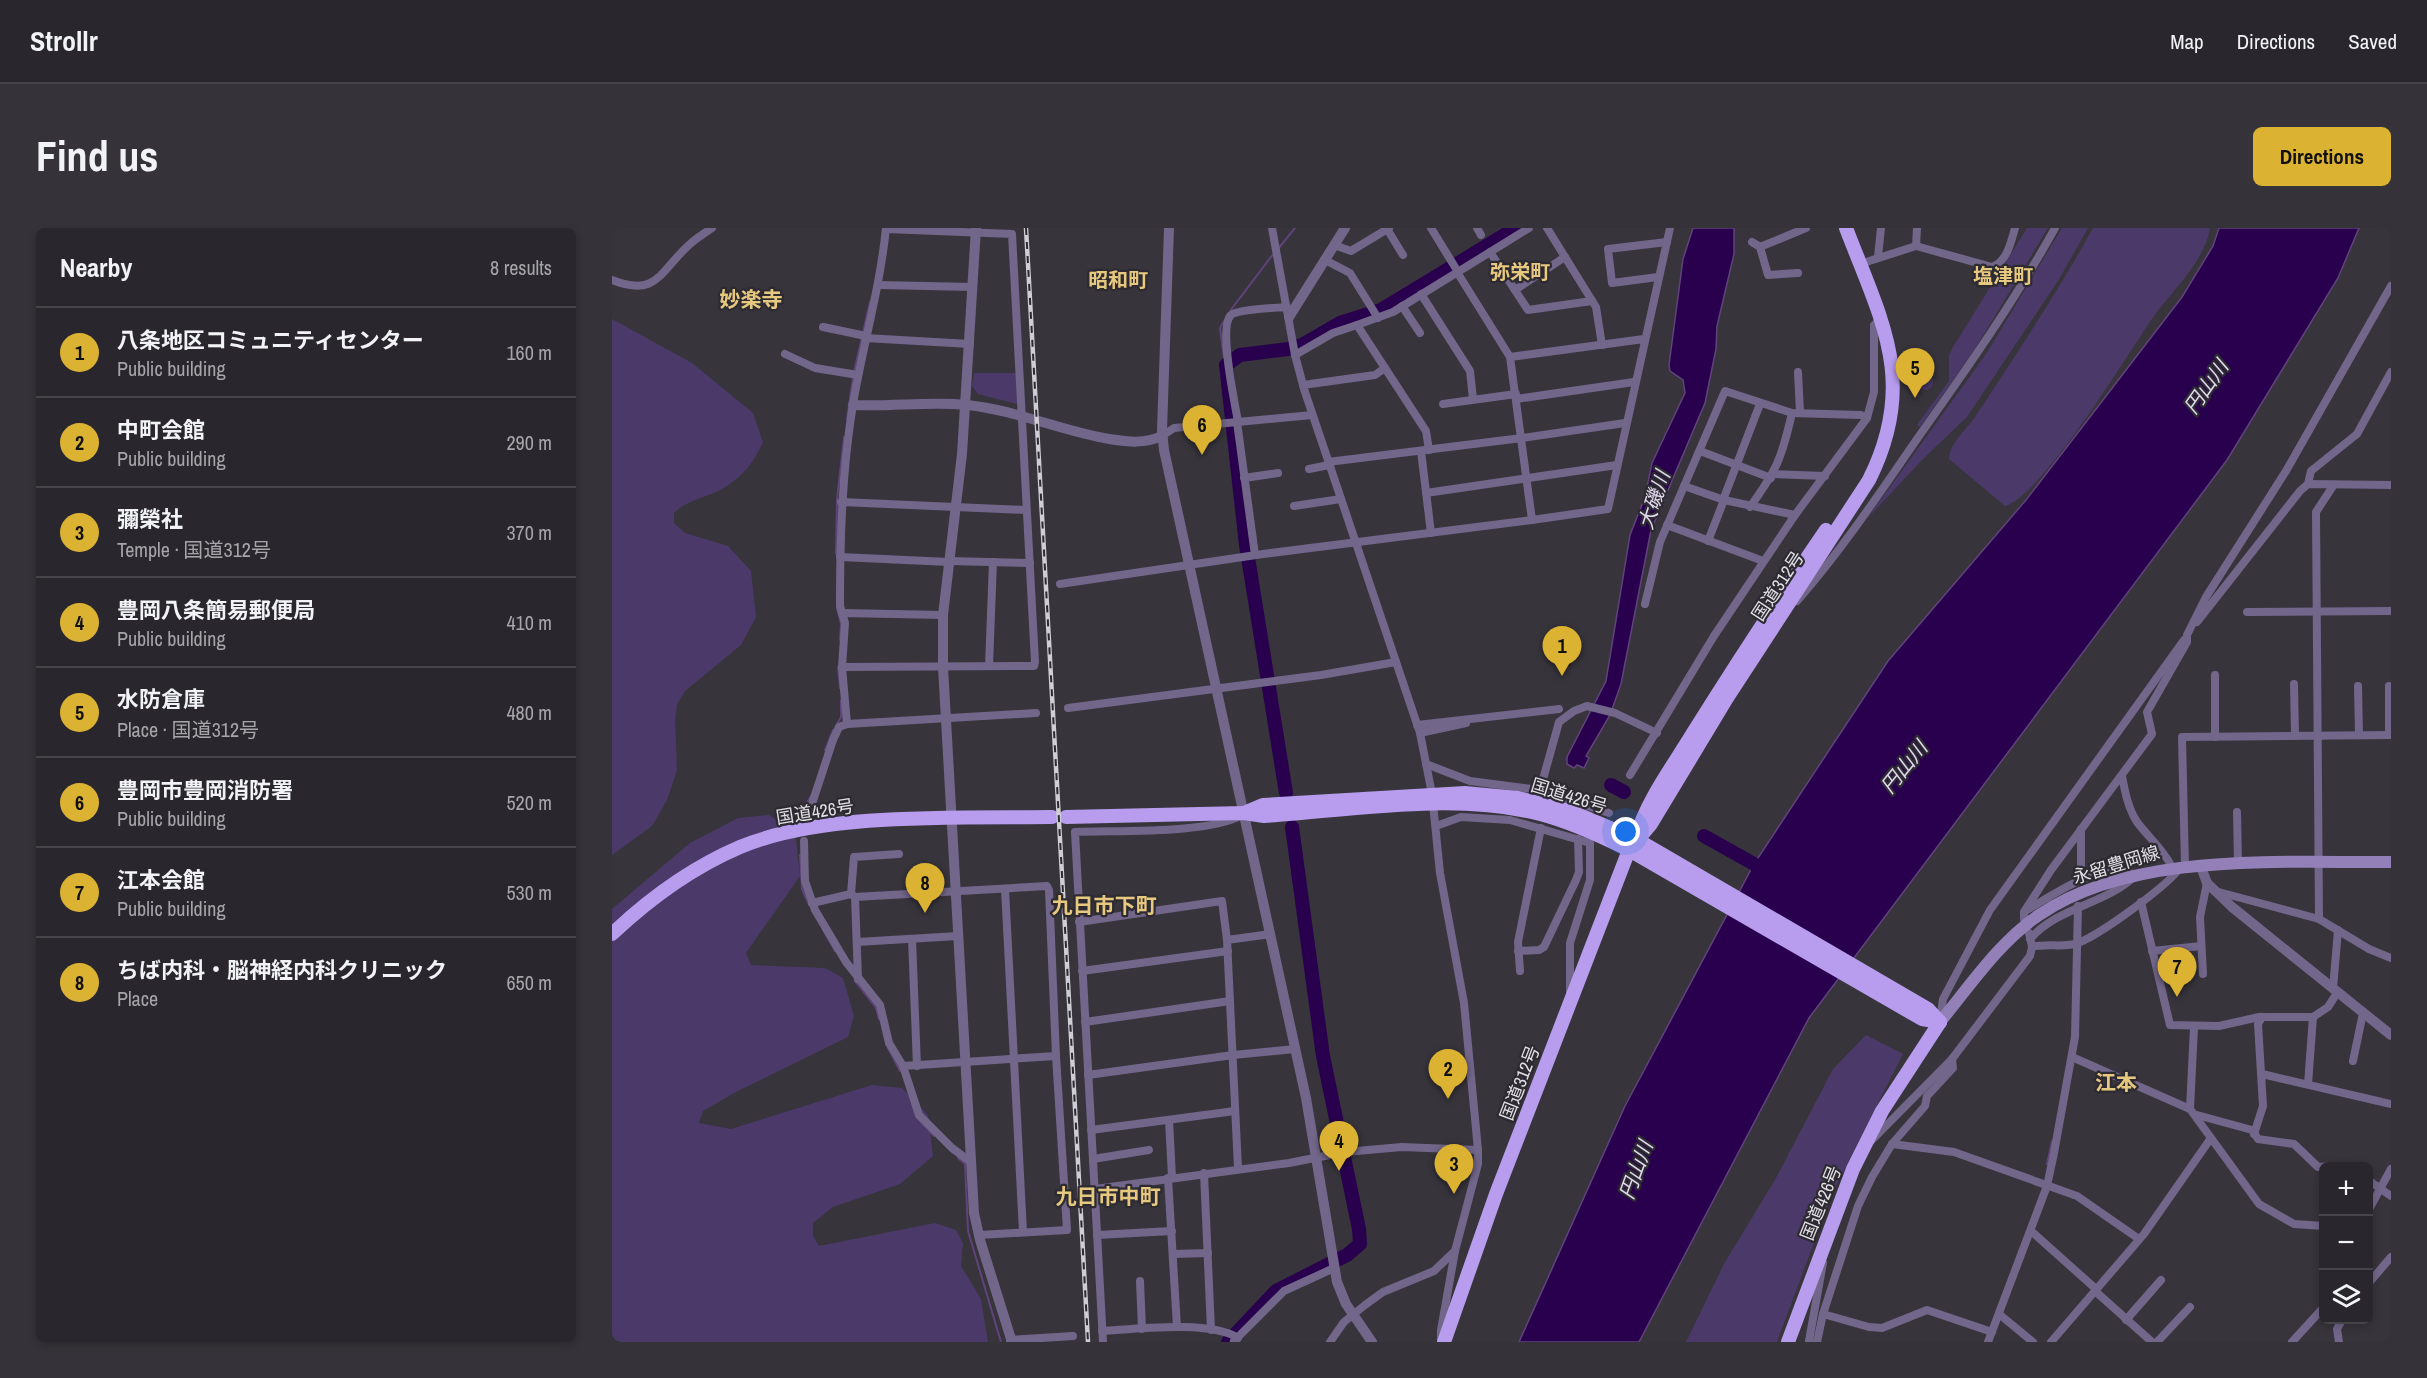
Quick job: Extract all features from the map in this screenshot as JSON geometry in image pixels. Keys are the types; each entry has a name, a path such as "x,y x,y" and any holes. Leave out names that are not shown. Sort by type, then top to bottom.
{"highway":[{"name":"国道312号","path":"1442,1342 1632,844 1651,824 1733,689 1869,480 1884,449 1891,424 1893,364 1885,334 1846,228"},
{"name":"国道426号","path":"612,934 670,885 742,846 788,832 828,827 952,818 1244,813 1263,805 1433,799 1474,794 1518,798 1598,824 1940,1022 1882,1111 1868,1145 1853,1169 1819,1254 1788,1342"}],"main road":[{"name":"永留豊岡線","path":"1940,1022 1996,954 2038,916 2078,894 2136,875 2179,867 2391,862"}],"street":[{"path":"612,280 637,288 648,285 659,278 688,245 712,228"},
{"path":"842,667 1034,666 1012,234 976,230 886,228 878,285 865,337 853,405 841,502 840,557 842,613 845,623 842,667 847,724"},
{"path":"1169,228 1162,436 1295,1049 1317,1156 1337,1282 1353,1314 1372,1342"},
{"path":"1272,228 1295,355 1303,385 1419,729 1433,799 1441,882 1464,1003 1478,1150 1474,1179 1455,1251 1441,1330 1442,1342"},
{"path":"1288,312 1345,228"},
{"path":"1431,228 1510,357 1532,520"},
{"path":"1295,355 1333,333 1357,325 1375,314 1402,306 1456,269 1490,252 1529,228"},
{"path":"1547,228 1596,307 1602,345"},
{"path":"1060,584 1255,555 1532,520 1608,508 1670,228"},
{"path":"1798,273 1768,274 1756,245 1806,228"},
{"path":"1878,257 1881,228"},
{"path":"1916,246 1917,228"},
{"path":"1860,264 1916,246 1992,267 1999,264 2010,247 2015,228"},
{"path":"1797,601 1828,566 1959,381 2016,296 2055,228"},
{"path":"1334,245 1352,251 1388,229 1403,255"},
{"path":"976,230 966,405 943,615 943,667 974,1213 1011,1341 1073,1336"},
{"path":"1659,277 1612,283 1608,249 1667,242"},
{"path":"1490,252 1528,310 1592,301"},
{"path":"1515,290 1565,257"},
{"path":"1325,260 1350,273 1375,314"},
{"path":"878,285 973,288"},
{"path":"1868,1145 1952,1059 2030,956 2030,940 2042,925 2124,886 2136,875 2119,869 2081,881 2024,915 2081,828 2152,734 2147,712 2187,642 2187,635 2206,597 2286,471 2391,286"},
{"path":"1421,294 1470,371 1473,399"},
{"path":"1402,306 1420,333"},
{"path":"1255,555 1225,330 1231,315 1288,312"},
{"path":"1630,775 1714,636 1763,561 1867,418 1874,392 1874,325 1880,320"},
{"path":"1357,325 1426,432 1426,493 1431,533"},
{"path":"823,327 865,337 970,344"},
{"path":"1510,357 1644,339"},
{"path":"785,354 815,368 858,375"},
{"path":"1303,385 1376,375 1385,368"},
{"path":"1750,507 1773,476 1781,458 1796,413 1798,372"},
{"path":"2308,484 2311,471 2357,434 2391,372"},
{"path":"1443,404 1635,382"},
{"path":"1645,603 1660,542 1725,391 1760,404 1796,413 1861,415 1867,418"},
{"path":"1708,541 1760,404"},
{"path":"853,405 966,405 1022,415 1100,437 1136,443 1151,441 1174,428 1312,415"},
{"path":"1309,469 1425,450 1625,423"},
{"path":"1700,451 1773,476 1825,476"},
{"path":"1426,493 1617,465"},
{"path":"1244,478 1278,472"},
{"path":"1940,1022 1944,999 1989,910 2187,635 2300,491 2308,484 2318,483 2333,486 2391,485"},
{"path":"1684,486 1750,507 1795,515"},
{"path":"2319,919 2316,512 2333,486"},
{"path":"1294,506 1341,499"},
{"path":"841,502 1026,510"},
{"path":"1667,525 1763,561"},
{"path":"840,557 1030,563"},
{"path":"989,666 993,562"},
{"path":"2247,612 2391,611"},
{"path":"842,613 943,615"},
{"path":"1068,708 1321,675 1396,662"},
{"path":"2215,675 2215,737"},
{"path":"2294,684 2295,736"},
{"path":"2358,686 2359,735"},
{"path":"2030,940 2077,943 2141,902 2172,878 2179,867 2182,737 2390,735 2389,686"},
{"path":"1540,790 1559,722 1574,711 1587,706 1616,713 1657,733"},
{"path":"1419,729 1462,726 1470,719 1559,709"},
{"path":"807,819 839,727 847,724 1036,713"},
{"path":"1426,764 1470,781 1540,790 1598,824"},
{"path":"2122,776 2128,803 2136,820 2179,867"},
{"path":"2237,812 2238,865"},
{"path":"1102,1342 1075,832 1205,826 1228,822 1244,813"},
{"path":"1436,826 1461,817 1510,820 1578,839"},
{"path":"1578,839 1598,824"},
{"path":"1571,999 1570,943 1590,880 1598,824"},
{"path":"1520,971 1518,951 1541,828"},
{"path":"2081,828 2081,881"},
{"path":"1518,951 1539,950 1544,947 1579,872 1578,839"},
{"path":"804,841 805,881 812,903 827,933 858,980 880,1005 889,1043 903,1066 919,1115 952,1149 972,1163"},
{"path":"858,980 853,895 854,857 899,854"},
{"path":"2201,867 2211,887 2335,991 2389,1030"},
{"path":"812,903 853,895 1047,886 1067,1230 979,1235"},
{"path":"2211,887 2319,919 2391,958"},
{"path":"2203,974 2200,917 2211,887"},
{"path":"1005,889 1023,1232"},
{"path":"1079,922 1222,901 1228,951 1238,1168"},
{"path":"2141,902 2170,1025 2219,1026 2262,1017 2313,1017 2328,1007 2335,991 2338,930"},
{"path":"1988,1342 2047,1186 2072,1057 2078,906"},
{"path":"1227,940 1271,934"},
{"path":"857,942 958,936"},
{"path":"912,939 917,1066"},
{"path":"2152,951 2201,946"},
{"path":"2175,949 2179,979"},
{"path":"1082,971 1228,951"},
{"path":"1085,1022 1230,1001"},
{"path":"2353,1061 2363,1013"},
{"path":"2254,1134 2263,1106 2258,1024 2262,1017"},
{"path":"2308,1084 2313,1017"},
{"path":"2194,1027 2193,1112 2259,1204 2294,1224 2319,1226"},
{"path":"1088,1075 1295,1049"},
{"path":"903,1066 1056,1056"},
{"path":"2072,1057 2193,1112 2252,1131 2258,1139 2273,1143 2294,1144 2319,1167"},
{"path":"1819,1254 1823,1262 1809,1341 1814,1342 1858,1206 1892,1144 1925,1106 1927,1096 1953,1068 1952,1059"},
{"path":"2262,1074 2391,1104"},
{"path":"1091,1130 1235,1111"},
{"path":"1169,1120 1177,1327"},
{"path":"2051,1342 2139,1239 2211,1138"},
{"path":"1892,1144 1954,1152 2077,1196 2139,1239"},
{"path":"1095,1190 1238,1168 1289,1163 1342,1153 1402,1147 1478,1150"},
{"path":"1092,1160 1149,1150"},
{"path":"2373,1202 2391,1169"},
{"path":"1204,1173 1211,1330"},
{"path":"2373,1184 2391,1196"},
{"path":"1097,1235 1172,1231"},
{"path":"2031,1231 2152,1342"},
{"path":"1330,1342 1353,1314 1383,1292 1434,1271 1455,1251"},
{"path":"1173,1254 1208,1253"},
{"path":"2373,1278 2391,1257"},
{"path":"1102,1331 1177,1327 1211,1330 1234,1338 1284,1291 1333,1263"},
{"path":"2126,1320 2162,1280"},
{"path":"1140,1281 1142,1329"},
{"path":"2157,1342 2190,1307"},
{"path":"1822,1314 1869,1327 1882,1328 1927,1310 1992,1332"},
{"path":"2292,1342 2319,1312"},
{"path":"1999,1314 2033,1342"},
{"path":"2339,1342 2337,1329 2340,1324"}],"shaded area":[{"path":"2027,228 2048,228 1975,349 1920,427 1917,425 1949,381 1949,355 1953,347"},
{"path":"2062,228 2088,228 2058,281 1967,417 1922,460 1867,519 1986,354"},
{"path":"2093,228 2210,228 2207,241 2194,265 2151,320 2061,453 2021,497 2005,506 1949,459 1950,453 1955,442 1975,417 2036,324"},
{"path":"612,319 692,363 753,413 763,442 751,464 735,481 714,493 690,502 674,513 674,523 685,533 728,546 751,571 756,617 741,645 685,691 677,704 675,721 677,770 667,800 652,826 612,855"},
{"path":"974,373 1019,373 1017,404 978,394 972,386"},
{"path":"1922,374 1928,374 1933,382 1931,388 1922,390 1917,385 1917,379"},
{"path":"769,815 795,831 800,876 746,953 751,965 825,968 843,978 854,1016 848,1037 734,1093 703,1111 699,1123 731,1129 872,1085 902,1088 928,1115 933,1156 900,1184 833,1207 813,1223 813,1236 819,1246 935,1223 956,1230 963,1243 961,1266 981,1299 988,1342 612,1342 612,909 690,843 738,818"},
{"path":"1866,1035 1903,1054 1833,1192 1777,1342 1686,1342 1724,1264 1776,1178 1833,1069"}],"water":[{"path":"1693,228 1734,228 1734,254 1717,326 1716,349 1705,403 1651,530 1621,684 1610,715 1586,756 1589,758 1584,768 1577,765 1574,768 1567,764 1567,757 1606,681 1630,535 1645,497 1652,463 1685,393 1683,380 1670,371 1669,365 1683,259"},
{"name":"円山川","path":"2219,228 2359,228 2338,278 2227,460 1809,1018 1639,1342 1519,1342 1625,1106 1754,864 1888,661 2026,500 2182,297 2213,246"}],"waterway":[{"path":"1278,249 1295,228"},
{"path":"1286,793 1246,545 1226,365 1240,355 1302,345 1340,323 1381,310 1516,228"},
{"path":"1230,311 1274,253"},
{"path":"854,372 870,302"},
{"path":"1224,321 1220,328 1224,358"},
{"path":"847,419 853,378"},
{"path":"836,554 837,499 844,437"},
{"path":"837,608 841,624 840,640"},
{"path":"838,667 840,688"},
{"path":"836,726 841,717 841,700"},
{"path":"825,750 833,730"},
{"name":"大磯川","path":"1611,785 1624,792"},
{"path":"802,820 806,804 811,796"},
{"path":"1228,1342 1276,1291 1347,1255 1360,1244 1359,1229 1323,1056 1292,827"},
{"name":"大磯川","path":"1704,836 1754,864 1768,875"},
{"path":"800,855 802,889 809,905"},
{"path":"822,928 835,951"},
{"path":"855,981 876,1008 879,1019"},
{"path":"886,1044 900,1071"},
{"path":"917,1118 934,1136"},
{"path":"2047,1164 2052,1141"},
{"path":"958,1158 965,1164 968,1231 1001,1342"}],"railway":[{"path":"1026,228 1088,1342"}],"place":[{"name":"水防倉庫","path":"1915,398"},
{"name":"豊岡市豊岡消防署","path":"1202,455"},
{"name":"八条地区コミュニティセンター","path":"1562,676"},
{"name":"ちば内科・脳神経内科クリニック","path":"925,913"},
{"name":"江本会館","path":"2177,997"},
{"name":"中町会館","path":"1448,1099"},
{"name":"豊岡八条簡易郵便局","path":"1339,1171"},
{"name":"彌榮社","path":"1454,1194"}],"district":[{"name":"弥栄町","path":"1520,272"},
{"name":"塩津町","path":"2003,276"},
{"name":"昭和町","path":"1118,280"},
{"name":"妙楽寺","path":"751,300"},
{"name":"九日市下町","path":"1104,906"},
{"name":"江本","path":"2116,1083"},
{"name":"九日市中町","path":"1108,1197"}]}
